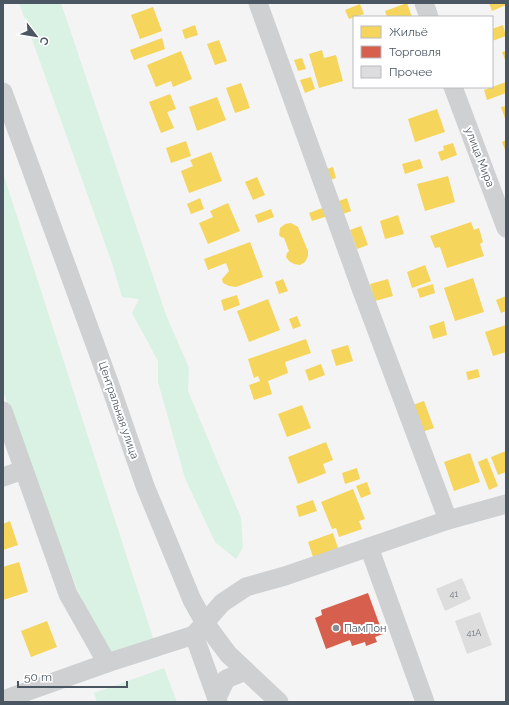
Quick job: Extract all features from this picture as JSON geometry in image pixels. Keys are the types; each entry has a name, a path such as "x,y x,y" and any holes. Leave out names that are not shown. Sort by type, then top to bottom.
{"street":[{"path":"258,3 354,269 448,520"},
{"path":"424,3 429,16"},
{"name":"улица Мира","path":"453,88 506,228"},
{"name":"Центральная улица","path":"3,92 111,388 145,486 192,600 199,629 279,702"},
{"path":"3,411 68,594 107,663"},
{"path":"3,477 23,470"},
{"path":"3,700 199,629 222,602 246,587 285,576 448,520 506,504"},
{"path":"369,547 425,702"},
{"path":"199,629 217,700"},
{"path":"217,700 226,679 246,671"}],"green space":[{"path":"19,3 61,3 166,315 189,368 188,391 241,518 243,547 236,559 215,542 185,478 158,382 158,361 132,313 139,299 122,297 112,263"},
{"path":"3,173 154,641 109,654 78,591 25,458 3,390"},
{"path":"164,668 177,702 97,702 94,693"}],"building: Жильё":[{"path":"407,3 412,16 387,16 385,11"},
{"path":"489,3 506,3 506,5 492,11"},
{"path":"360,4 364,14 353,16 353,18 349,19 345,10"},
{"path":"153,7 162,31 140,39 131,15"},
{"path":"195,25 198,35 185,39 182,30"},
{"path":"503,25 506,36 493,41 493,29"},
{"path":"162,38 165,49 134,60 130,50"},
{"path":"219,40 227,61 215,65 207,44"},
{"path":"322,50 324,58 336,55 343,81 319,88 309,54"},
{"path":"181,51 192,79 173,87 171,81 156,87 147,65"},
{"path":"506,51 506,62 502,52"},
{"path":"302,58 306,69 298,71 294,60"},
{"path":"311,77 315,89 305,93 300,80"},
{"path":"506,82 506,93 487,100 484,90"},
{"path":"241,83 250,108 235,113 226,88"},
{"path":"170,94 176,109 167,112 174,128 161,133 149,102"},
{"path":"217,97 226,120 197,131 189,107"},
{"path":"506,106 506,121 501,107"},
{"path":"437,109 445,132 415,142 408,119"},
{"path":"506,140 506,152 502,142"},
{"path":"186,141 191,156 171,163 166,148"},
{"path":"453,143 457,155 441,161 438,152 444,150 443,146"},
{"path":"211,152 222,181 189,193 181,171 193,166 190,160"},
{"path":"420,159 423,168 405,174 402,164"},
{"path":"333,167 336,178 330,180 327,169"},
{"path":"448,176 455,202 425,211 417,184"},
{"path":"257,177 265,195 253,200 245,182"},
{"path":"200,198 204,209 191,214 187,204"},
{"path":"347,198 351,211 343,214 339,201"},
{"path":"228,203 240,231 208,244 199,223 213,217 210,211"},
{"path":"325,207 328,216 312,221 309,213"},
{"path":"271,209 274,217 258,223 255,215"},
{"path":"398,215 404,234 385,239 380,221"},
{"path":"471,222 474,230 479,228 483,242 480,244 484,256 447,268 440,247 435,248 430,236"},
{"path":"291,223 298,227 308,251 308,256 305,262 300,265 294,264 286,257 289,251 284,238 279,235 280,228 285,224"},
{"path":"361,226 368,245 357,249 350,230"},
{"path":"250,242 263,277 236,287 223,283 222,279 229,271 226,263 208,270 204,259"},
{"path":"425,265 431,281 412,288 407,272"},
{"path":"473,278 484,312 455,321 444,288"},
{"path":"283,279 288,291 279,294 275,282"},
{"path":"388,279 393,296 375,301 370,284"},
{"path":"433,284 435,293 420,298 417,289"},
{"path":"237,295 240,305 224,311 221,300"},
{"path":"506,296 506,311 501,313 496,300"},
{"path":"268,299 280,330 249,342 237,311"},
{"path":"297,316 301,326 293,329 289,319"},
{"path":"444,321 447,335 433,339 429,326"},
{"path":"506,325 506,352 493,356 485,332"},
{"path":"306,339 311,353 285,362 288,373 268,381 272,394 254,400 249,385 260,381 258,376 254,378 248,359"},
{"path":"348,345 353,361 336,366 331,350"},
{"path":"321,364 325,375 309,381 305,370"},
{"path":"478,369 480,377 468,380 466,372"},
{"path":"424,401 434,428 422,432 413,405"},
{"path":"302,405 311,428 287,437 278,414"},
{"path":"326,442 333,460 323,464 326,473 298,484 288,457"},
{"path":"506,451 506,472 498,475 491,457"},
{"path":"470,453 480,482 454,491 444,462"},
{"path":"487,458 498,486 489,490 478,462"},
{"path":"357,468 360,479 345,484 342,473"},
{"path":"367,482 371,494 361,498 356,486"},
{"path":"353,489 365,519 359,521 362,529 339,537 336,528 332,529 321,502"},
{"path":"313,500 317,511 299,517 296,506"},
{"path":"10,521 18,545 3,550 3,524"},
{"path":"333,533 338,548 313,557 308,542"},
{"path":"19,562 28,592 3,600 3,567"},
{"path":"47,621 57,647 31,657 21,631"}],"building: Торговля":[{"path":"368,593 383,634 375,637 377,642 366,646 365,642 352,646 350,640 326,649 315,618 322,615 321,610"}],"building: Прочее":[{"path":"462,578 471,599 445,611 436,589"},
{"path":"480,612 492,645 467,654 455,621"}],"place":[{"name":"ПамПон","path":"336,628"}]}
